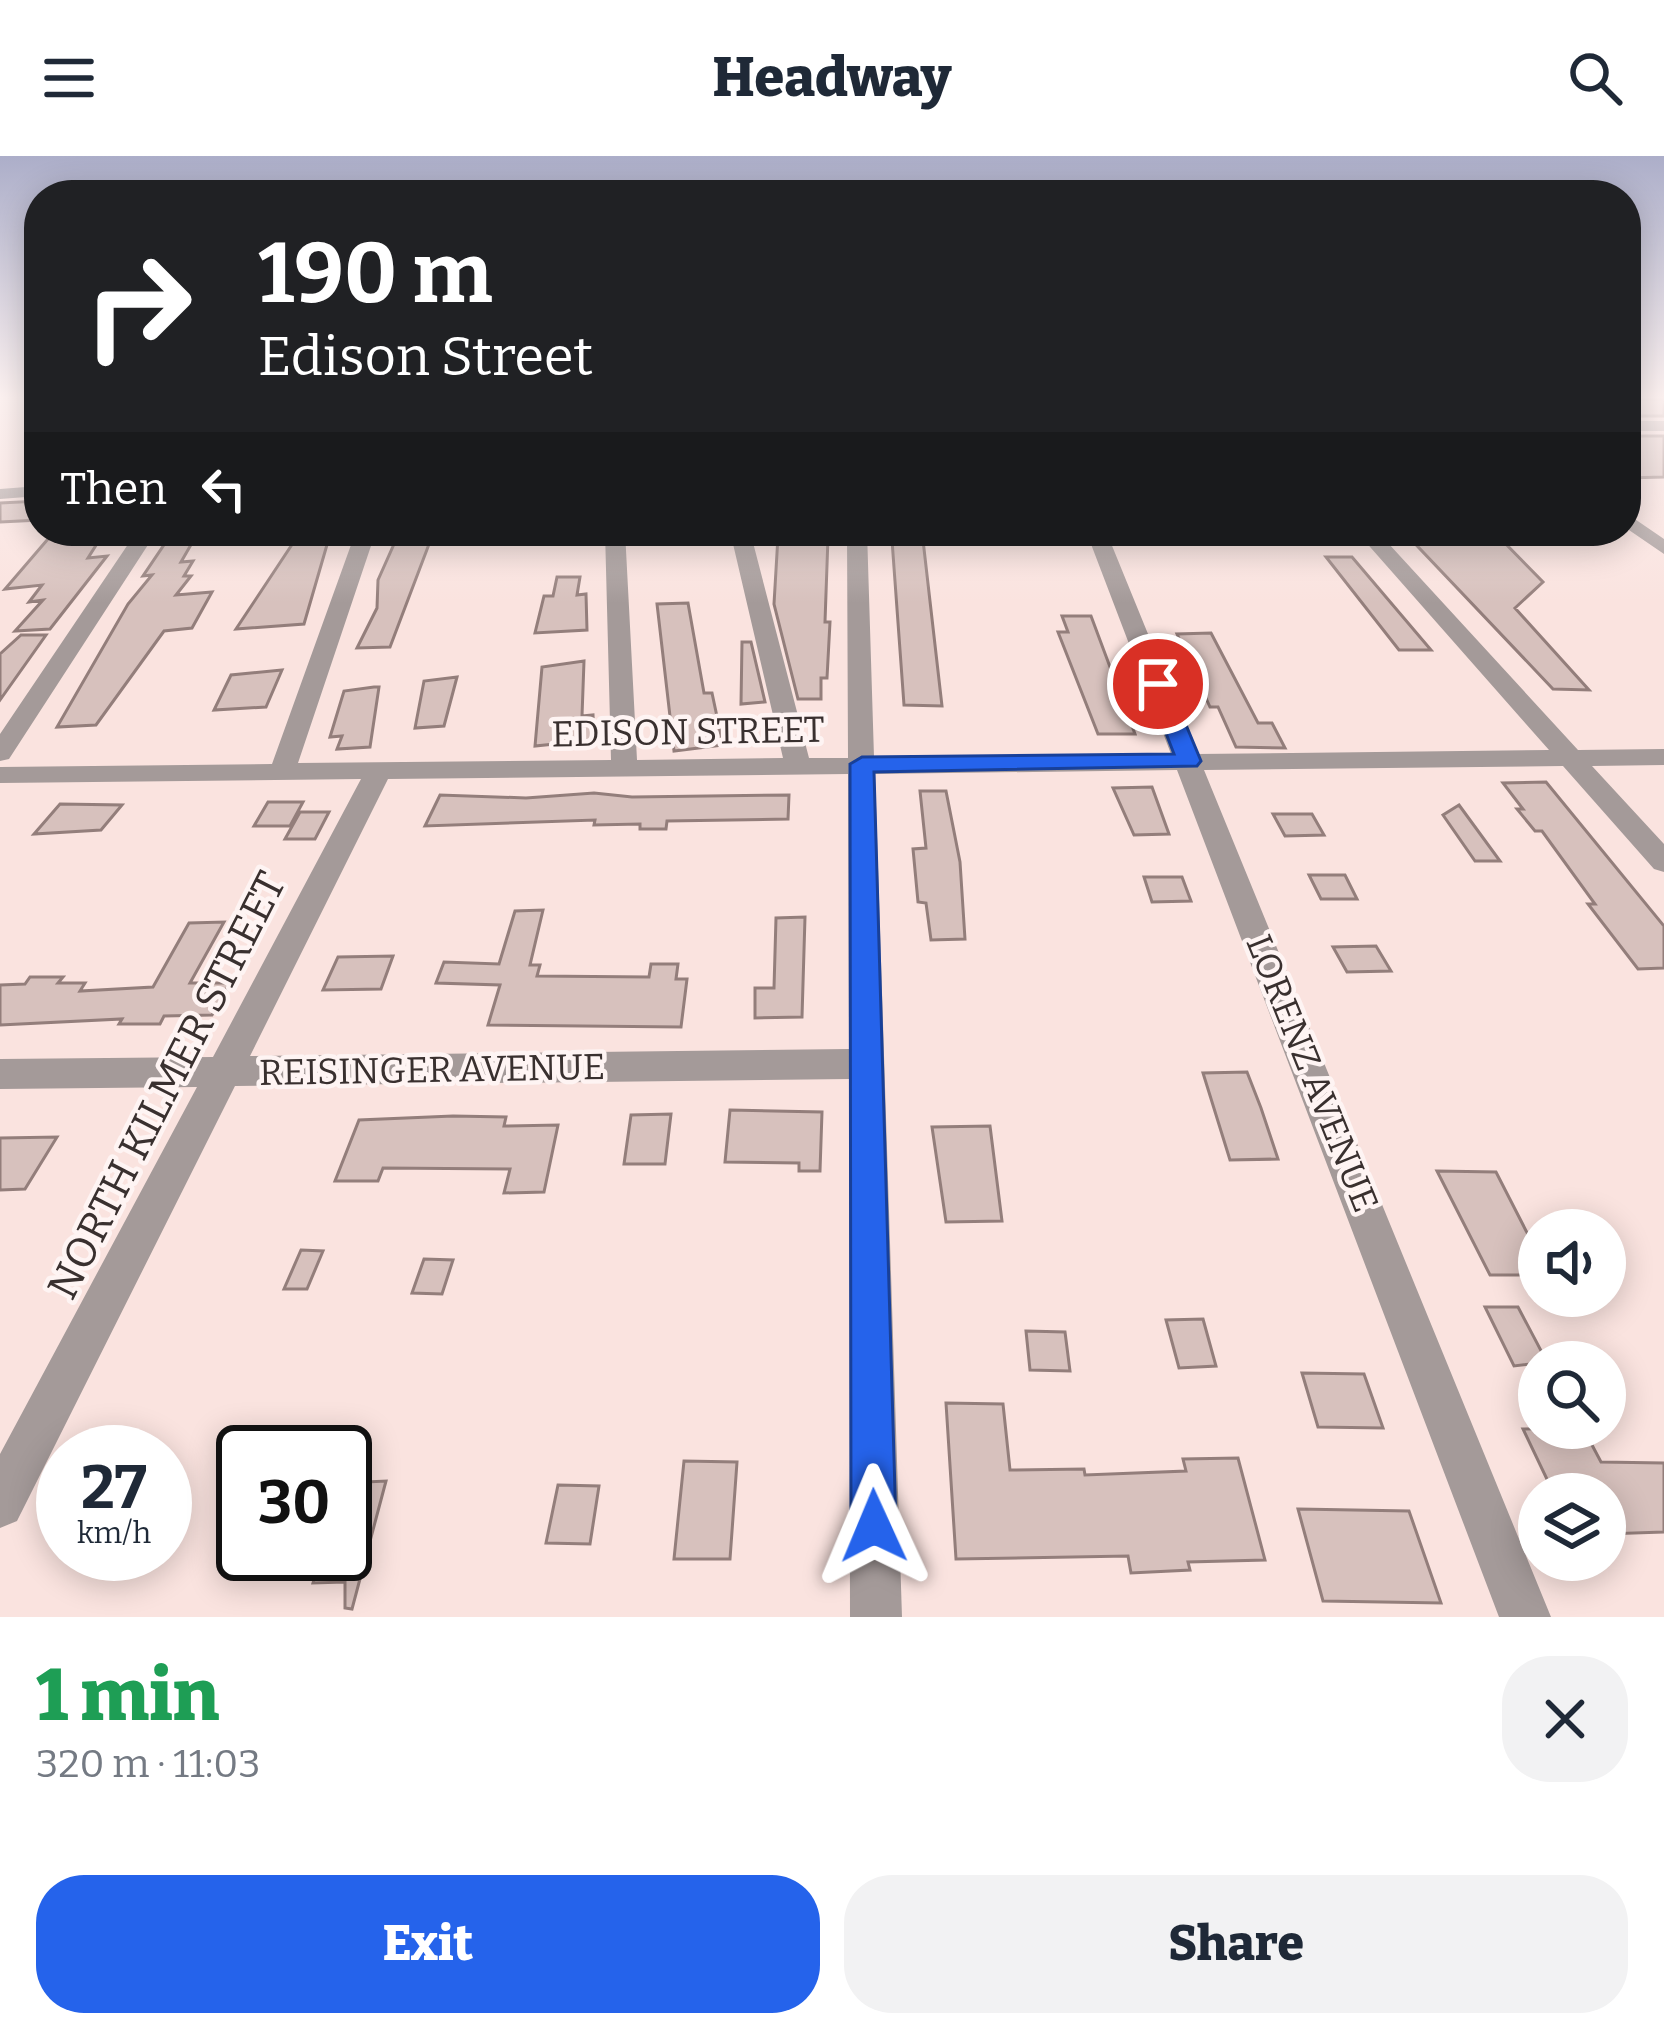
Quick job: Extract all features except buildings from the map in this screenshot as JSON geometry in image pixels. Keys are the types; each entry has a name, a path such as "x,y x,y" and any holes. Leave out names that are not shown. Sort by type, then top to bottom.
{"street":[{"path":"0,753 137,546"},
{"path":"282,772 361,546"},
{"path":"616,546 624,767"},
{"path":"744,546 798,765"},
{"path":"856,546 876,1617"},
{"name":"LORENZ AVENUE","path":"1102,546 1525,1617"},
{"path":"1380,546 1664,862"},
{"name":"EDISON STREET","path":"0,776 1664,757"},
{"name":"NORTH KILMER STREET","path":"0,1504 379,771"},
{"name":"REISINGER AVENUE","path":"0,1074 865,1064"}],"route":[{"path":"874,1526 862,764 1189,761 1158,684"}]}
